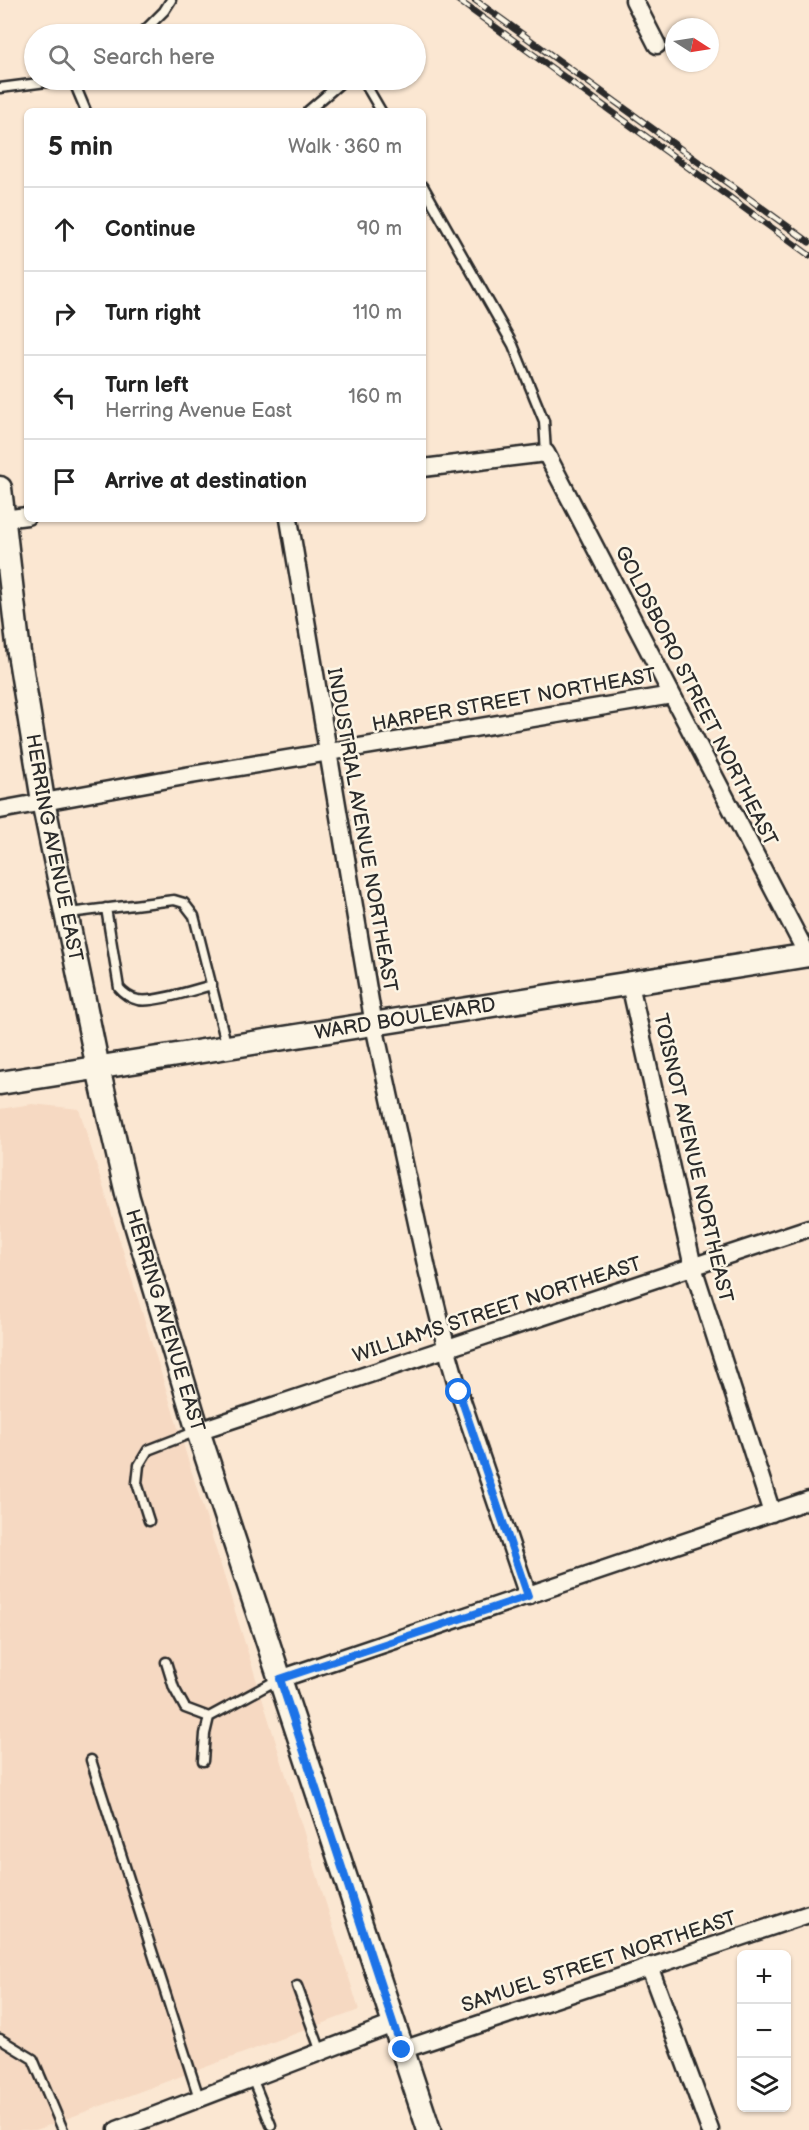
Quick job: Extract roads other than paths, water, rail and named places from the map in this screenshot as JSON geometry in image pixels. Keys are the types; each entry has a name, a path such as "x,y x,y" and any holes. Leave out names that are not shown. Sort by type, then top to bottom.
{"main road":[{"name":"HERRING AVENUE EAST","path":"0,488 19,653 43,801 98,1068 128,1198 198,1431 429,2130"},
{"name":"WARD BOULEVARD","path":"0,1083 808,956"}],"street":[{"path":"634,0 657,45"},
{"path":"426,468 546,453"},
{"name":"GOLDSBORO STREET NORTHEAST","path":"546,453 808,956"},
{"path":"3,519 24,516"},
{"name":"INDUSTRIAL AVENUE NORTHEAST","path":"290,522 374,1025 447,1350 528,1596"},
{"name":"HARPER STREET NORTHEAST","path":"0,810 672,695"},
{"name":"TOISNOT AVENUE NORTHEAST","path":"630,984 693,1267 771,1513"},
{"name":"WILLIAMS STREET NORTHEAST","path":"198,1431 809,1228"},
{"path":"280,1679 809,1500"},
{"name":"SAMUEL STREET NORTHEAST","path":"402,2050 809,1914"},
{"path":"649,1966 710,2130"},
{"path":"117,2130 393,2025"}],"lane":[{"path":"151,24 171,0"},
{"path":"0,88 24,85"},
{"path":"77,90 85,108"},
{"path":"311,108 332,90"},
{"path":"369,90 379,108"},
{"path":"426,191 513,345 544,421 546,453"},
{"path":"66,913 174,900 184,903 194,916 227,1047"},
{"path":"106,908 118,988 126,996 137,1000 149,1000 212,985"},
{"path":"149,1521 137,1483 139,1465 148,1450 198,1431"},
{"path":"166,1662 174,1688 185,1708 209,1717 280,1679"},
{"path":"203,1761 209,1717"},
{"path":"91,1760 200,2098"},
{"path":"297,1986 321,2052"},
{"path":"0,2039 33,2059 63,2130"},
{"path":"252,2078 271,2125"}],"railway":[{"path":"458,0 809,255"},
{"path":"475,0 809,242"}]}
